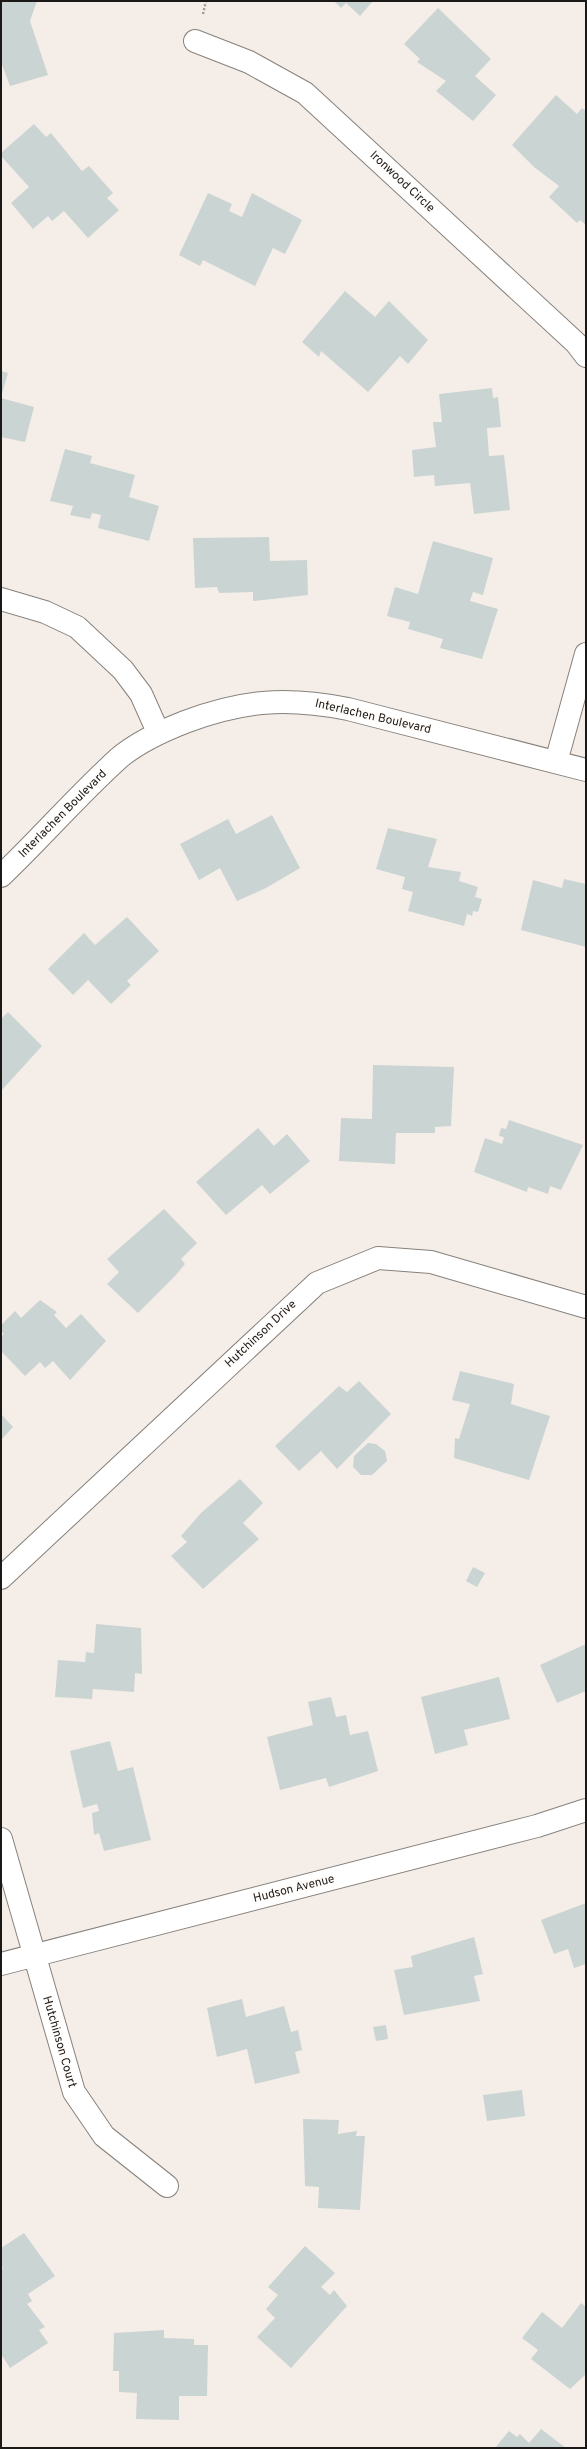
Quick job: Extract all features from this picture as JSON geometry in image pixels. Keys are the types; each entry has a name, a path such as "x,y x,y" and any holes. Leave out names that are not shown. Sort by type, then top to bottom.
{"street":[{"name":"Ironwood Circle","path":"195,41 249,62 305,93 576,342 586,356"},
{"path":"1,600 45,612 77,627 118,665 132,682 141,694 158,732"},
{"path":"556,762 586,654"},
{"name":"Interlachen Boulevard","path":"1,876 120,758 158,732 214,711 241,705 278,701 313,702 586,770"},
{"name":"Hutchinson Drive","path":"1,1578 317,1283 378,1258 431,1262 586,1307"},
{"name":"Hudson Avenue","path":"1,1964 537,1826 586,1810"},
{"path":"1,1839 34,1955"},
{"name":"Hutchinson Court","path":"34,1955 74,2092 104,2136 167,2186"}],"building":[{"path":"1,1 37,1 30,21 48,75 10,86 1,62"},
{"path":"334,1 373,1 360,16 346,3 341,8"},
{"path":"438,8 491,59 475,76 496,95 473,121 436,91 446,81 417,62 420,59 404,44"},
{"path":"556,95 577,114 582,108 586,111 586,225 580,220 577,223 549,197 559,186 534,167 512,145"},
{"path":"34,124 46,137 51,133 82,171 89,166 113,193 107,198 119,210 88,238 64,211 52,221 48,216 33,229 11,203 29,187 1,156 1,153"},
{"path":"208,193 232,204 229,211 242,217 252,193 302,220 285,254 273,248 255,286 203,260 200,266 179,255"},
{"path":"345,291 375,317 389,301 428,340 408,364 400,356 368,392 321,351 319,357 302,342"},
{"path":"1,371 8,373 1,397"},
{"path":"492,388 493,398 498,397 501,427 487,428 489,456 504,455 510,510 474,514 470,483 435,486 434,475 414,477 412,450 436,447 433,422 442,422 439,394"},
{"path":"1,398 34,407 25,442 1,437"},
{"path":"65,449 92,456 90,463 135,475 129,497 159,506 149,541 98,528 101,515 92,513 90,519 70,515 73,506 50,501"},
{"path":"269,537 270,561 307,560 308,595 253,601 253,592 219,593 217,587 195,588 193,538"},
{"path":"433,541 493,558 483,595 473,592 470,601 498,609 482,659 440,648 443,639 408,629 410,622 387,616 395,587 418,594"},
{"path":"272,815 300,868 266,888 237,901 220,868 199,880 180,844 228,819 236,834"},
{"path":"388,828 437,839 428,867 461,872 459,881 478,887 475,897 482,899 478,912 473,911 472,916 467,914 464,926 408,911 413,892 402,889 405,877 376,869"},
{"path":"564,879 586,884 586,947 521,930 533,880 562,888"},
{"path":"127,917 159,951 127,981 131,985 111,1004 88,980 73,995 48,969 84,933 95,945"},
{"path":"8,1012 42,1046 1,1091 1,1019"},
{"path":"373,1065 454,1067 451,1126 435,1127 435,1133 396,1133 395,1164 339,1161 341,1118 372,1119"},
{"path":"509,1120 583,1145 561,1190 550,1186 548,1194 528,1187 527,1192 474,1172 485,1138 502,1144 504,1137 499,1136 501,1128 506,1129"},
{"path":"258,1128 274,1146 287,1134 310,1161 270,1194 262,1185 226,1215 196,1182"},
{"path":"164,1209 197,1243 181,1259 185,1264 175,1276 138,1313 107,1284 119,1272 107,1259"},
{"path":"40,1300 57,1312 54,1315 66,1328 81,1314 106,1341 70,1380 53,1361 45,1368 40,1362 25,1376 1,1351 1,1337 4,1334 1,1331 1,1325 15,1311 21,1318"},
{"path":"460,1371 514,1384 511,1404 550,1416 529,1480 454,1458 455,1438 459,1439 470,1404 452,1400"},
{"path":"359,1381 391,1414 337,1469 321,1451 299,1471 275,1446 339,1386 347,1392"},
{"path":"1,1414 13,1427 1,1440"},
{"path":"368,1443 376,1444 385,1451 387,1461 372,1475 361,1475 353,1467 354,1456"},
{"path":"240,1479 263,1503 243,1523 259,1539 203,1589 171,1556 187,1542 181,1536 201,1513"},
{"path":"473,1567 485,1573 477,1587 466,1581"},
{"path":"96,1624 141,1628 142,1674 135,1673 134,1692 93,1689 92,1699 55,1697 58,1660 85,1662 86,1652 94,1653"},
{"path":"586,1644 586,1691 557,1703 540,1665"},
{"path":"499,1677 510,1719 464,1730 468,1745 435,1754 421,1697"},
{"path":"331,1697 336,1717 346,1715 350,1735 368,1731 378,1771 329,1787 326,1778 280,1790 267,1737 313,1725 308,1702"},
{"path":"110,1741 118,1771 133,1767 151,1840 104,1851 99,1833 94,1835 92,1813 99,1811 97,1804 83,1808 70,1751"},
{"path":"586,1903 586,1964 574,1968 568,1949 554,1954 541,1920"},
{"path":"474,1937 483,1974 474,1976 480,2001 404,2015 394,1970 413,1967 411,1956"},
{"path":"242,1999 246,2017 284,2006 291,2032 298,2030 302,2050 295,2052 300,2073 255,2084 247,2049 217,2057 207,2008"},
{"path":"386,2025 388,2039 376,2041 373,2027"},
{"path":"522,2090 525,2116 487,2121 483,2095"},
{"path":"303,2119 339,2120 338,2134 357,2131 356,2136 365,2136 360,2210 318,2208 319,2187 305,2186"},
{"path":"24,2233 55,2276 28,2294 32,2301 27,2304 45,2327 39,2330 48,2343 10,2368 1,2354 1,2270 3,2268 1,2265 1,2248"},
{"path":"305,2246 335,2273 321,2287 330,2295 334,2290 347,2306 291,2368 257,2337 275,2318 266,2309 278,2295 268,2287"},
{"path":"581,2303 586,2307 586,2374 570,2389 531,2359 538,2350 522,2338 542,2312 562,2328"},
{"path":"164,2330 164,2338 194,2339 194,2345 208,2345 207,2396 179,2396 179,2420 136,2419 137,2393 119,2392 119,2371 113,2371 114,2333"},
{"path":"541,2429 566,2448 495,2448 509,2431 517,2437 520,2434 529,2443"}]}
